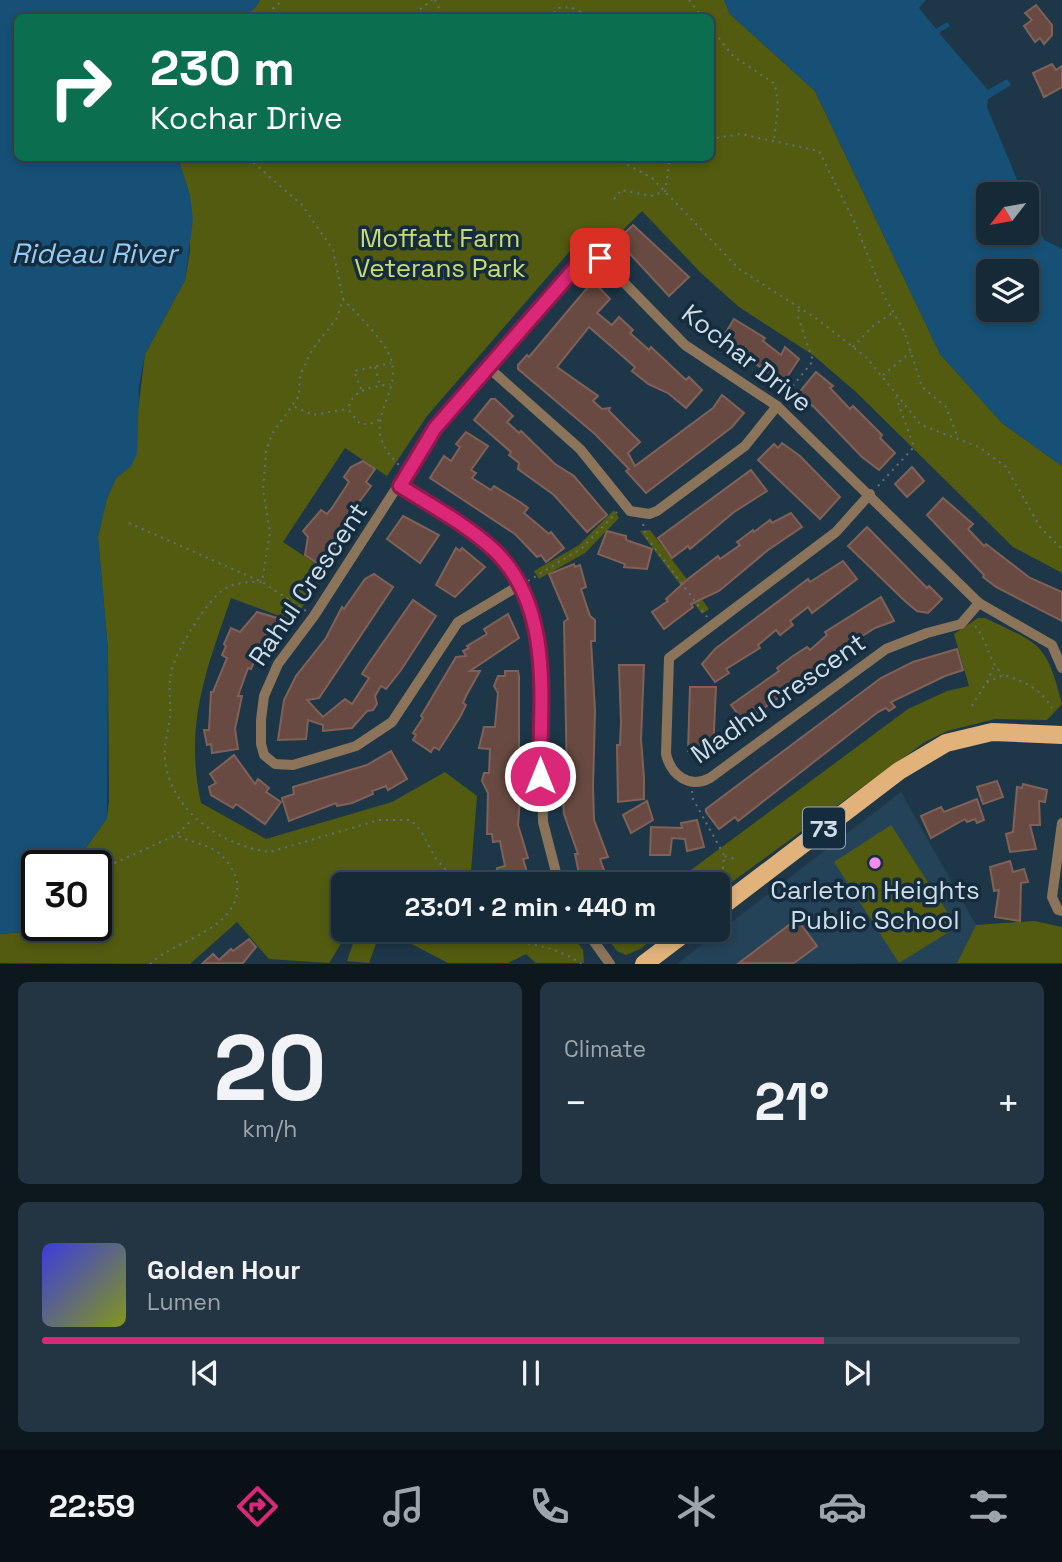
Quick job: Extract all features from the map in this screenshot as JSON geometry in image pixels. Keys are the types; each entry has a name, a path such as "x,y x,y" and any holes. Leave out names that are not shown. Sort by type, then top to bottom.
{"main road":[{"name":"73","path":"730,900 899,771 937,747 968,735 992,732 1062,735"},
{"path":"644,964 673,942"}],"street":[{"name":"Kochar Drive","path":"400,486 435,428 577,266 588,258 600,258 685,345 777,406 979,603 1052,645 1062,668"},
{"path":"489,368 580,449 630,511 640,514 657,511 745,446 777,406"},
{"path":"400,486 469,530 495,552 520,586 538,635 543,822 556,872"},
{"name":"Rahul Crescent","path":"400,486 314,616 278,664 264,696 261,744 264,755 275,764 293,765 356,746 392,722 458,622 520,586"},
{"name":"Madhu Crescent","path":"870,494 836,532 672,653 668,664 666,754 674,771 691,783 710,778 886,649 927,633 961,624 968,618"},
{"path":"968,618 979,603"},
{"path":"1062,824 1052,897 1058,910 1062,911"},
{"path":"594,942 610,964"}],"path":[{"path":"267,14 283,0"},
{"path":"415,14 434,0"},
{"path":"553,14 558,8 570,7 586,14"},
{"path":"714,32 733,56 775,84 778,106 774,141"},
{"path":"714,138 741,134 819,151 855,223 912,351 922,387 946,407 959,439"},
{"path":"251,161 302,205 333,250 343,299 382,346 391,362 393,373 380,419 381,440 388,454 400,465 396,471"},
{"path":"621,161 652,178 739,269 853,347 882,376 921,425 979,447 1006,467 1040,527 1062,549"},
{"path":"665,191 670,161"},
{"path":"614,199 621,190 651,195 665,191"},
{"path":"262,582 270,532 263,490 266,452 272,434 299,396 300,375 312,350 337,318 343,299"},
{"path":"777,406 813,361 798,317 799,308"},
{"path":"853,347 873,326 893,312"},
{"path":"882,376 912,351"},
{"path":"362,390 354,371 391,362"},
{"path":"374,366 380,386"},
{"path":"348,409 351,399 362,390 390,384"},
{"path":"870,494 914,447 895,392"},
{"path":"293,406 313,415 348,409"},
{"path":"348,409 360,424 370,424 380,419"},
{"path":"520,586 582,548 625,504"},
{"path":"640,514 647,538 712,624"},
{"path":"129,523 262,582 314,616"},
{"path":"262,582 236,584 215,596 175,658 170,675 165,761 173,785 193,819 242,845 270,852 379,820 411,820 421,831 436,859 448,872"},
{"path":"968,618 983,636 994,667 1003,675 1032,686 1045,696 1052,708"},
{"path":"972,706 994,667"},
{"path":"986,683 1003,675"},
{"path":"691,783 693,799 724,855 723,871"},
{"path":"112,864 176,835 193,819"},
{"path":"150,964 160,955 195,940 229,915 238,894 236,878 221,855 176,835"},
{"path":"724,855 738,859"},
{"path":"528,942 552,947 581,964"}],"shaded area":[{"name":"Carleton Heights Public School","path":"901,792 976,925 957,963 677,964 706,942 730,942 730,923"}],"green space":[{"name":"Moffatt Farm Veterans Park","path":"260,0 724,0 730,14 815,91 940,354 1002,423 1062,466 1062,573 1013,547 856,392 813,355 739,307 701,273 642,211 608,245 588,243 570,251 427,416 387,476 345,448 283,542 327,571 293,621 231,598 206,674 196,723 195,748 201,803 266,839 392,802 445,772 477,796 472,872 331,872 331,942 342,942 329,963 269,959 237,922 190,964 0,963 0,934 21,932 21,941 112,941 112,850 84,850 107,818 109,801 108,651 98,537 106,501 116,478 131,466 145,354 185,280 190,251 190,196 179,161 714,161 714,14 247,14"},
{"path":"614,510 619,518 585,553 539,579 534,571 579,545"},
{"path":"650,530 709,609 702,614 640,531"},
{"path":"978,618 985,618 1030,641 1051,668 1062,704 1047,720 995,719 947,731 925,742 730,883 730,872 688,872 908,709 947,691 969,686 954,634"},
{"path":"891,825 957,927 899,963 834,862"},
{"path":"1034,921 1062,927 1062,963 957,963 976,925"},
{"path":"354,942 376,942 369,963 347,961"},
{"path":"408,942 577,942 583,950 584,963 536,963 526,954 508,963 448,963"},
{"path":"610,942 649,942 626,955 617,951"}],"water":[{"name":"Rideau River","path":"0,0 260,0 247,14 14,14 14,161 179,161 190,196 193,219 185,280 145,354 139,386 137,454 131,466 116,478 106,501 98,537 108,651 107,818 84,850 21,850 21,932 0,934"},
{"path":"724,0 926,0 919,8 936,29 947,22 950,26 939,33 988,90 1007,79 1011,85 988,99 987,107 1018,182 976,182 976,245 1040,245 1040,232 1044,240 1062,249 1062,466 1002,423 940,354 815,91 730,14"}],"building":[{"path":"1036,5 1052,25 1052,35 1044,44 1040,38 1035,42 1024,26 1032,20 1025,13"},
{"path":"1052,64 1056,70 1062,66 1062,87 1044,97 1033,73"},
{"path":"633,225 689,277 669,296 617,240"},
{"path":"593,281 610,299 597,313 612,325 619,317 633,330 630,333 649,350 651,347 686,380 689,377 702,390 686,408 668,393 648,384 632,371 635,367 589,327 557,367 598,396 593,401 602,409 610,408 609,411 640,442 628,453 635,466 713,408 722,395 744,413 732,427 646,493 626,471 629,469 595,434 518,369 518,365 527,355 529,357"},
{"path":"734,319 765,338 763,341 781,355 785,347 799,359 783,383 721,340"},
{"path":"816,372 833,386 830,388 850,409 853,406 882,435 880,438 895,453 879,470 862,457 814,407 797,395"},
{"path":"491,399 495,399 513,416 507,422 519,433 521,431 555,464 574,476 607,515 587,532 554,495 518,469 519,463 509,455 511,452 474,420"},
{"path":"466,432 488,446 471,470 476,473 472,478 491,490 494,486 528,508 524,513 549,534 551,532 564,548 546,562 541,555 537,557 515,534 430,478 444,456 451,461 460,447 456,444"},
{"path":"782,443 800,456 840,497 820,519 758,460 774,444 778,448"},
{"path":"363,461 375,469 366,482 371,486 354,509 357,510 323,567 305,555 308,537 303,531 321,510 327,514 349,482 344,477 351,467"},
{"path":"912,467 924,481 907,497 895,484"},
{"path":"751,470 767,491 734,512 690,549 688,546 672,558 658,538"},
{"path":"943,498 973,524 968,529 984,546 986,544 1030,578 1062,592 1062,621 996,587 983,577 927,515"},
{"path":"791,513 802,527 768,550 719,591 691,604 693,607 664,629 652,612 668,601 666,599 718,556 720,559 740,545 737,542 753,530 754,532 770,520 772,523"},
{"path":"403,516 439,535 420,563 387,539"},
{"path":"867,527 927,588 929,586 942,599 928,613 917,611 906,602 848,546"},
{"path":"607,531 626,536 626,540 652,549 647,569 624,567 625,564 598,554"},
{"path":"456,548 460,551 462,548 485,567 455,597 436,585"},
{"path":"843,561 857,579 812,613 808,607 790,621 793,625 780,635 776,630 758,645 760,648 726,669 729,673 715,682 702,664 715,649 808,579 810,582"},
{"path":"574,564 575,567 580,565 586,587 581,589 590,616 595,620 595,641 591,641 595,711 594,820 608,857 600,859 605,872 579,872 575,854 578,854 564,814 562,789 567,779 564,622 568,619 549,574"},
{"path":"374,574 393,587 319,698 307,700 323,717 345,699 352,704 369,678 362,674 413,600 436,616 401,670 386,689 381,686 375,696 377,704 373,710 367,711 352,728 323,731 323,725 308,720 306,739 278,740 284,700 296,676 326,638 342,607 344,609 365,579"},
{"path":"881,597 894,621 875,628 835,653 837,656 824,666 744,722 731,705 779,671 777,668 793,656 807,647 810,650 827,635 825,632"},
{"path":"257,612 281,619 269,637 266,635 251,669 248,668 238,696 242,696 235,729 238,749 212,753 204,730 209,730 211,692 227,658 222,655 226,646 224,644 231,628 240,632"},
{"path":"508,614 519,638 470,671 480,671 463,703 466,705 439,750 434,747 431,752 413,740 416,735 413,733 423,718 421,716 456,657 466,656 463,651 469,648 467,646 487,634 484,629"},
{"path":"957,649 963,670 891,702 895,707 889,711 886,708 878,712 738,821 735,817 719,829 706,812 706,809 881,678 913,662"},
{"path":"619,665 644,665 641,739 644,799 618,802 617,745 620,745 621,722"},
{"path":"505,671 518,671 519,773 522,773 518,825 528,858 523,859 527,872 496,872 497,868 505,866 500,841 493,842 492,834 487,834 488,793 482,781 484,773 489,773 490,749 479,748 484,727 495,727 498,693 494,686 498,676 505,676"},
{"path":"690,687 716,687 713,751 688,751"},
{"path":"391,751 407,779 388,790 386,786 372,791 373,794 352,803 337,806 336,803 289,821 282,798 294,794 293,787 367,765"},
{"path":"234,755 255,784 258,779 269,788 266,792 281,802 265,824 236,804 233,808 211,795 209,787 216,783 210,774"},
{"path":"997,781 1003,797 983,804 977,787"},
{"path":"1023,784 1047,790 1045,802 1039,801 1040,825 1030,825 1036,849 1010,852 1006,834 1013,832 1017,787 1022,788"},
{"path":"977,799 984,820 977,823 975,819 967,822 965,819 931,838 921,816 941,807 944,812"},
{"path":"647,801 653,820 631,833 623,815"},
{"path":"697,820 704,847 687,851 685,839 672,838 670,855 650,855 651,827 682,828 681,823"},
{"path":"1010,861 1013,872 1024,869 1028,882 1021,883 1020,921 995,917 999,890 994,891 990,867"},
{"path":"797,919 817,946 794,963 739,963"},
{"path":"249,939 256,947 243,963 203,963 213,954 219,960 231,949 233,951"}],"place":[{"name":"Carleton Heights Public School","path":"875,863"}],"route":[{"path":"540,776 538,635 523,590 495,552 469,530 400,486 435,428 577,266 588,258 600,258"}]}
